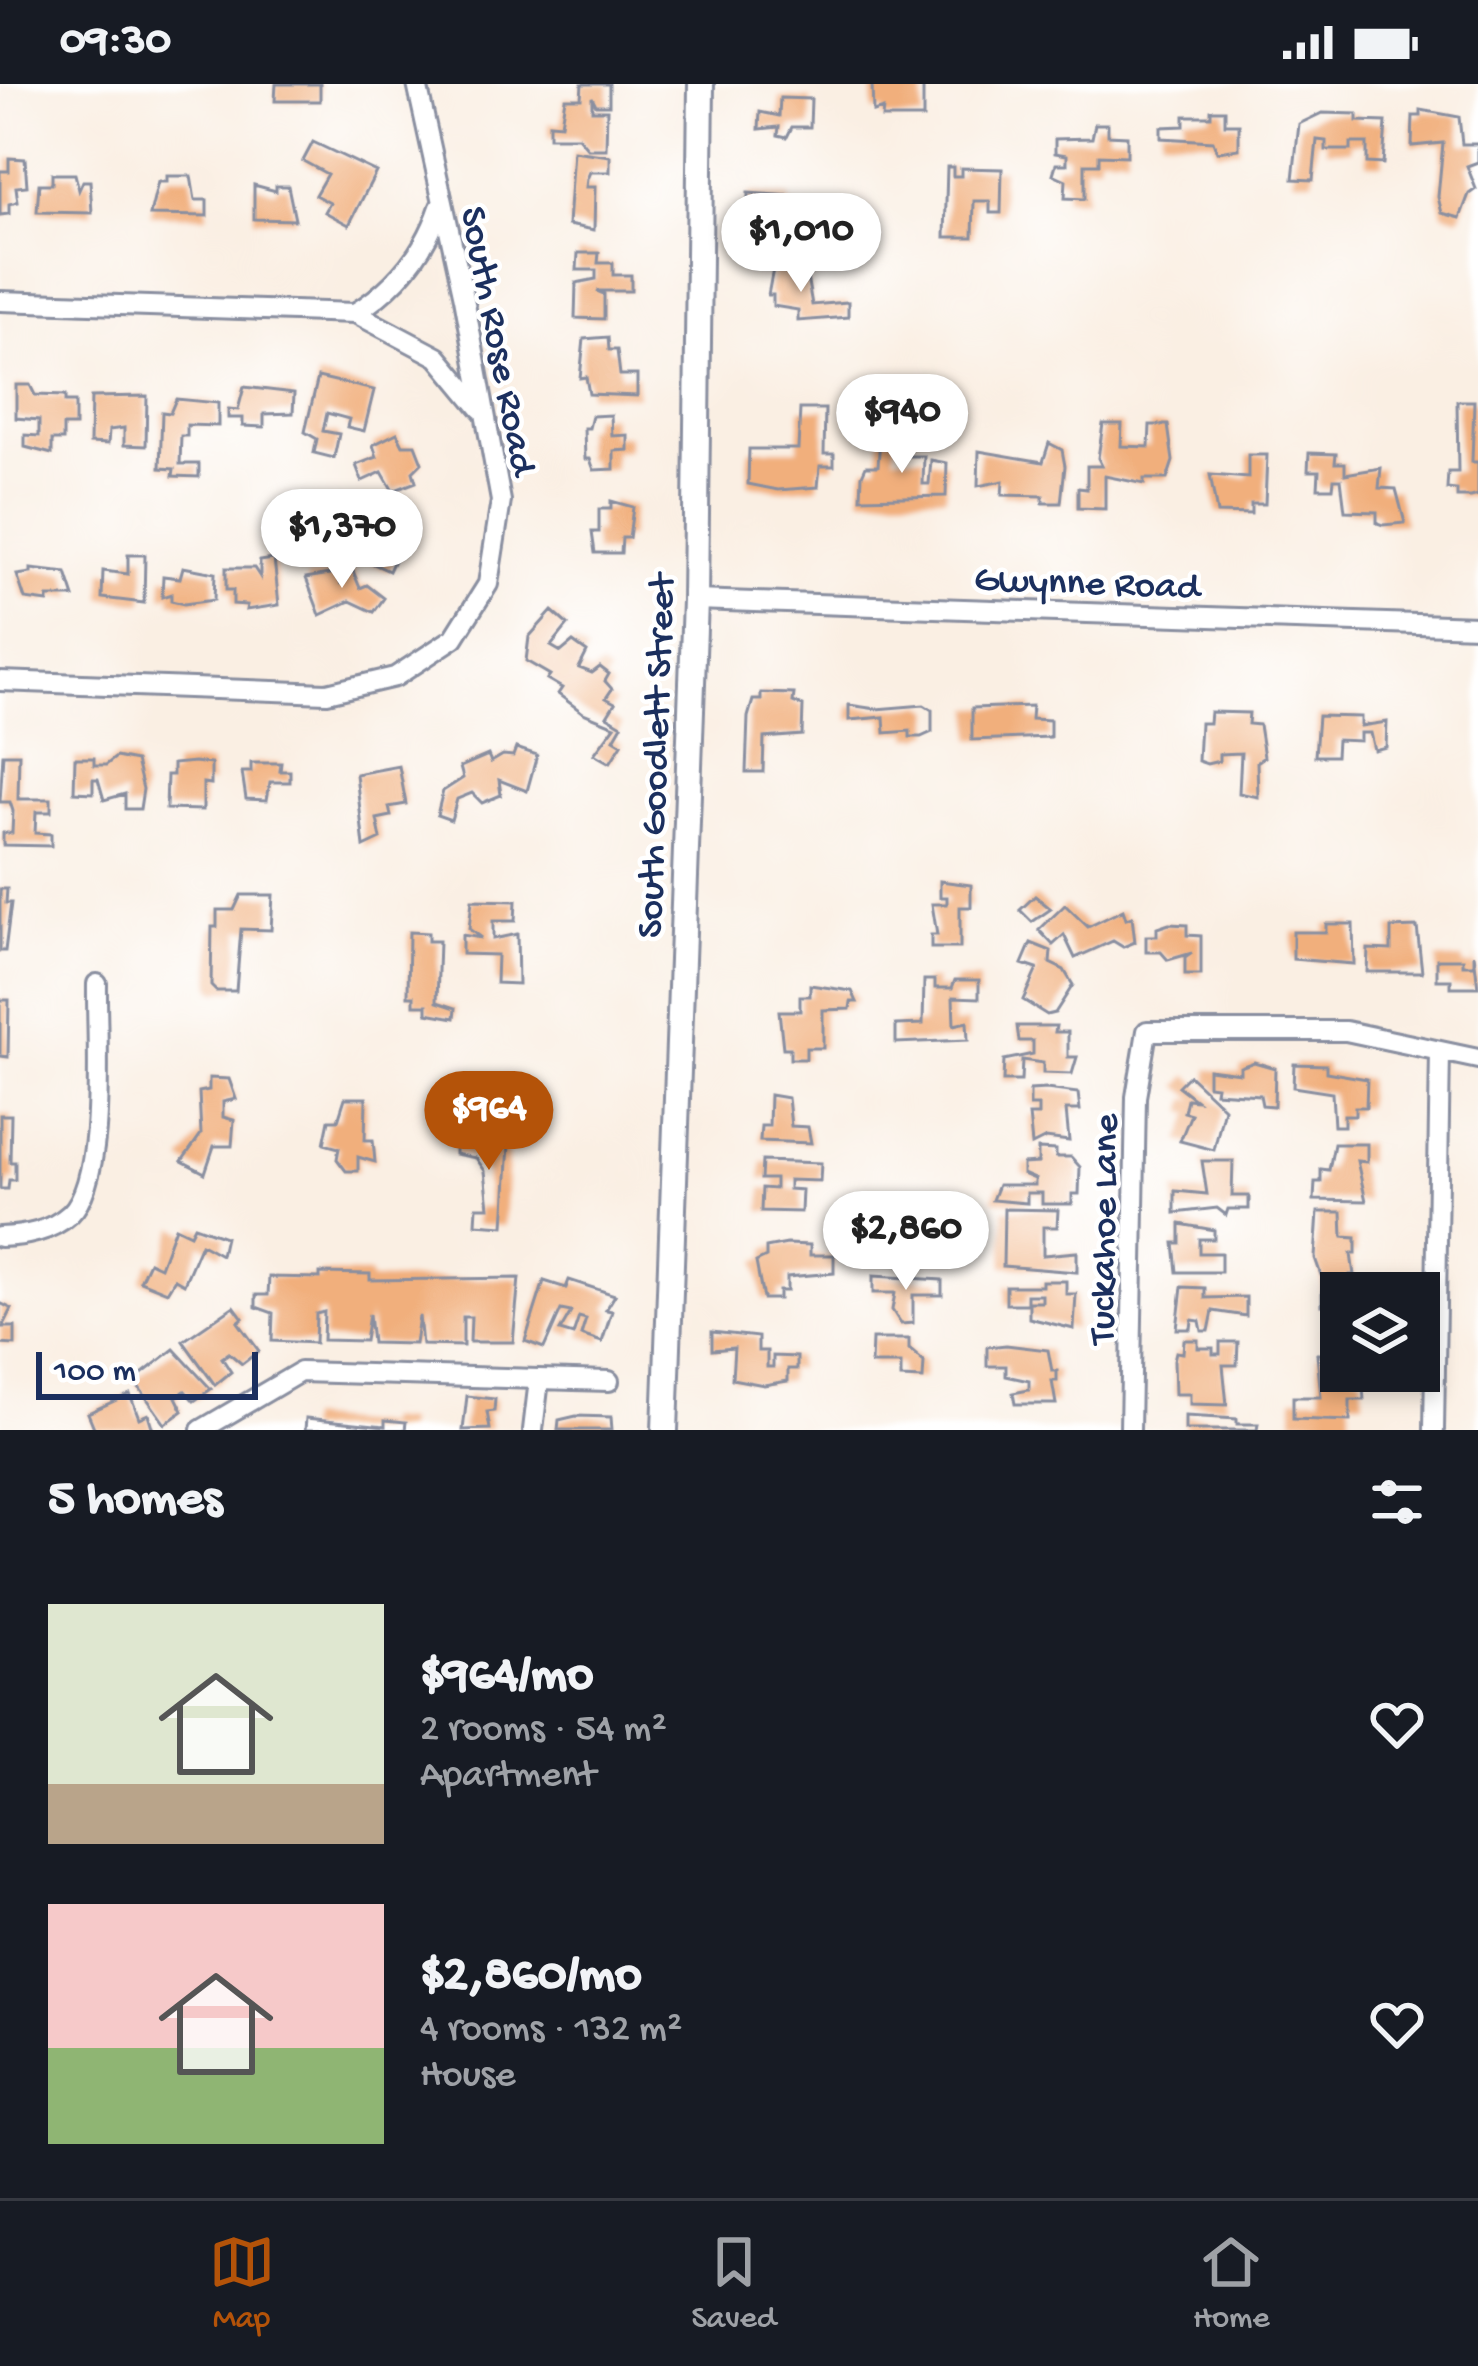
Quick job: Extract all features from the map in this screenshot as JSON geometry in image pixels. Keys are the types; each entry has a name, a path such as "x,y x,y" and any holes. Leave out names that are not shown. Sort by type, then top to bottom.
{"main road":[{"name":"South Goodlett Street","path":"665,1430 694,600 701,84"}],"street":[{"name":"South Rose Road","path":"0,681 327,693 394,676 454,638 488,584 501,501 416,84"},
{"path":"355,313 403,272 430,237 441,203"},
{"path":"0,302 355,313 438,357 487,418"},
{"name":"Gwynne Road","path":"694,600 1478,626"},
{"path":"0,1237 49,1228 73,1212 85,1189 94,1134 97,984"},
{"name":"Tuckahoe Lane","path":"1130,1430 1136,1096 1147,1031 1346,1031 1439,1051"},
{"path":"1434,1430 1439,1051 1478,1059"},
{"path":"201,1430 300,1372 609,1381"},
{"path":"533,1430 539,1380"}],"building":[{"path":"276,84 320,84 320,101 275,101"},
{"path":"582,84 609,84 609,105 596,105 592,97 592,110 607,110 606,149 588,149 578,137 549,137 549,123 561,124 565,98 581,98"},
{"path":"872,84 923,87 923,118 882,118 883,109 873,112"},
{"path":"780,98 811,99 810,127 792,127 787,137 778,135 779,127 759,129 760,112 779,116"},
{"path":"1211,110 1225,110 1225,124 1239,124 1239,149 1217,152 1213,141 1161,138 1161,127 1184,126 1184,116 1211,116"},
{"path":"1421,110 1459,117 1462,144 1478,144 1478,162 1467,166 1476,189 1469,194 1460,218 1442,213 1438,197 1443,143 1412,146 1413,116 1421,116"},
{"path":"1322,113 1357,114 1357,121 1386,122 1383,164 1367,163 1367,143 1351,143 1351,150 1326,150 1326,141 1317,140 1313,180 1293,179 1299,124"},
{"path":"1095,124 1108,124 1108,135 1127,136 1127,156 1099,155 1099,164 1085,164 1085,199 1065,198 1066,180 1053,174 1056,164 1067,164 1067,155 1055,153 1055,139 1092,138"},
{"path":"313,142 376,172 349,225 325,212 330,203 315,195 327,174 303,161"},
{"path":"573,151 610,156 610,172 590,172 587,179 586,187 595,187 594,230 568,225"},
{"path":"9,158 25,159 27,186 16,187 18,202 9,204 9,214 0,215 0,171 9,171"},
{"path":"947,167 953,167 953,176 961,176 961,168 1002,169 1001,213 990,213 990,201 974,201 973,237 945,237"},
{"path":"52,174 75,174 79,190 83,181 90,181 92,213 37,212 39,184 52,184"},
{"path":"167,176 191,176 195,200 207,200 207,216 150,215 158,182 167,182"},
{"path":"254,185 276,191 276,186 288,186 295,220 254,219"},
{"path":"748,193 790,196 790,205 798,205 798,223 804,223 804,247 777,247 777,234 768,234 769,207 748,210"},
{"path":"578,253 599,253 598,263 613,263 613,275 631,275 631,291 597,291 604,294 604,319 575,318 576,283 596,279 596,270 577,270"},
{"path":"774,264 805,265 812,305 848,302 848,317 798,321 798,310 773,306 773,295 768,295"},
{"path":"608,337 609,350 617,350 620,375 637,375 637,396 589,394 586,377 580,378 584,339"},
{"path":"318,377 374,390 364,431 347,427 349,419 327,413 323,431 339,434 334,458 314,453 317,439 305,432"},
{"path":"16,385 30,385 35,395 65,396 65,402 75,402 75,426 63,426 63,440 52,440 52,454 25,447 25,435 39,436 39,420 16,418"},
{"path":"244,387 294,393 293,413 264,414 264,427 243,426 243,418 228,418 228,409 238,410"},
{"path":"147,396 146,446 124,445 124,428 109,430 108,444 90,443 91,397"},
{"path":"176,399 218,403 218,426 187,425 187,436 181,436 180,464 199,464 199,477 173,476 174,469 160,468 162,412 170,413"},
{"path":"1457,401 1474,401 1472,462 1478,462 1478,495 1471,497 1457,497 1457,490 1447,489 1448,472 1458,472"},
{"path":"800,409 825,409 824,454 834,454 834,466 820,466 818,487 778,490 748,484 749,449 798,449"},
{"path":"611,415 612,436 628,435 628,450 614,451 614,469 594,470 590,459 585,459 584,428 589,428 592,416"},
{"path":"1103,424 1122,424 1121,446 1149,447 1150,425 1168,425 1173,461 1167,479 1144,479 1144,484 1105,476 1105,509 1078,508 1078,488 1087,489 1087,466 1102,466 1098,458"},
{"path":"397,433 403,445 415,445 422,463 413,472 416,482 393,491 382,472 362,481 356,465 377,457 373,445"},
{"path":"880,438 896,438 894,456 924,456 923,484 929,484 931,460 947,463 946,496 861,498 866,466 878,466"},
{"path":"1049,443 1062,450 1061,503 1043,503 1043,496 1002,495 1003,481 978,486 979,451 1043,462"},
{"path":"1309,453 1336,454 1335,463 1345,463 1345,474 1381,468 1379,488 1396,489 1405,523 1383,525 1377,523 1377,512 1345,511 1341,479 1334,479 1333,488 1318,488 1319,471 1308,471"},
{"path":"1248,455 1267,455 1265,504 1251,504 1251,514 1217,513 1210,475 1248,478"},
{"path":"611,501 633,507 629,538 622,538 621,553 595,553 592,532 599,532 599,509 611,509"},
{"path":"400,521 410,526 389,571 363,559 379,524 395,531"},
{"path":"128,555 145,555 144,603 102,598 103,571 128,574"},
{"path":"274,559 279,605 246,610 247,605 233,604 233,590 226,590 226,568 254,568 260,577 260,561"},
{"path":"349,561 360,588 367,585 384,598 374,612 350,601 320,615 306,578 336,573 341,585 336,566"},
{"path":"183,567 215,573 214,600 184,604 171,601 171,594 162,597 163,576 180,578"},
{"path":"31,569 66,573 74,597 48,597 48,602 25,599 17,575 31,573"},
{"path":"552,611 568,625 551,646 561,652 573,642 587,652 579,668 592,673 600,667 609,674 605,681 612,689 606,698 615,703 607,716 622,725 614,739 622,744 610,763 594,754 615,726 583,713 558,694 562,688 547,679 550,675 526,661 529,637"},
{"path":"761,693 794,694 793,702 803,706 802,735 764,738 763,772 746,772 748,717 753,700 761,700"},
{"path":"849,705 876,709 924,705 932,710 932,732 921,737 910,737 910,731 885,733 884,717 849,720"},
{"path":"1032,706 1031,719 1050,720 1050,737 972,740 972,708"},
{"path":"1210,712 1249,713 1248,724 1259,725 1264,757 1257,762 1258,797 1239,793 1241,753 1219,754 1219,761 1207,764 1198,761 1200,723 1209,723"},
{"path":"1318,716 1361,717 1361,726 1387,722 1386,747 1374,750 1370,733 1360,733 1360,741 1337,740 1336,756 1315,756"},
{"path":"516,748 537,755 527,791 499,780 501,795 482,803 472,793 457,799 451,820 437,815 443,791 463,778 460,767 488,755 491,762 513,756"},
{"path":"3,754 19,754 18,799 51,799 51,812 36,812 35,833 51,834 51,846 3,845 3,833 12,833 13,811 10,802 0,802"},
{"path":"116,757 136,761 143,789 140,809 125,809 125,794 104,800 98,779 93,779 93,793 74,792 75,758 94,758 94,765 106,765"},
{"path":"251,763 281,763 280,771 290,771 290,782 270,782 267,800 246,799 242,772 251,772"},
{"path":"173,764 211,764 211,784 203,783 203,810 166,809 167,775 173,775"},
{"path":"399,766 406,804 389,807 391,816 377,819 381,839 364,847 356,774"},
{"path":"940,881 971,885 971,907 960,907 960,948 931,948 931,935 937,935 932,904 947,904 947,897 940,897"},
{"path":"0,889 7,889 6,903 11,903 5,951 0,951"},
{"path":"241,895 273,895 271,930 241,929 236,991 216,991 211,986 212,927 217,927 217,910 234,910"},
{"path":"1035,896 1051,909 1032,922 1020,910"},
{"path":"472,900 516,901 515,921 493,921 493,939 517,934 518,984 496,983 497,955 462,954 462,935 481,938 469,929"},
{"path":"1065,905 1088,927 1123,910 1126,919 1132,917 1135,942 1123,947 1113,941 1075,958 1064,935 1053,945 1039,930"},
{"path":"1326,924 1353,924 1354,964 1293,959 1293,932 1326,932"},
{"path":"1187,925 1187,935 1201,936 1201,975 1185,975 1185,958 1192,953 1168,960 1161,952 1146,952 1146,936 1157,936 1157,928"},
{"path":"1417,927 1422,972 1367,972 1368,949 1391,950 1391,928"},
{"path":"409,932 428,933 428,941 439,941 437,1002 456,1008 455,1018 427,1013 427,1005 414,1005 414,996 408,996"},
{"path":"1031,943 1051,951 1050,963 1064,970 1073,985 1055,1013 1047,1015 1023,1000 1037,969 1022,964"},
{"path":"1474,954 1478,987 1451,987 1451,980 1437,980 1437,959 1463,959 1463,965 1474,965"},
{"path":"924,980 935,980 935,988 952,988 955,980 979,980 979,998 953,997 954,1025 967,1022 968,1040 896,1043 896,1025 923,1024"},
{"path":"810,985 852,991 857,1002 851,1002 850,1009 823,1010 823,1048 806,1048 806,1059 790,1059 790,1048 783,1048 779,1011 800,1011 800,996 810,996"},
{"path":"0,1000 9,1000 8,1057 0,1056"},
{"path":"1017,1026 1056,1026 1055,1032 1068,1032 1068,1057 1077,1057 1072,1074 1043,1073 1043,1063 1022,1060 1021,1081 1003,1081 1004,1060 1033,1054 1033,1041 1019,1041"},
{"path":"1254,1062 1275,1068 1274,1106 1262,1105 1260,1095 1215,1092 1216,1086 1208,1085 1208,1069 1240,1073 1240,1067"},
{"path":"1294,1064 1326,1065 1326,1072 1367,1079 1366,1107 1355,1107 1355,1115 1344,1115 1344,1126 1334,1126 1332,1093 1293,1087"},
{"path":"1189,1075 1224,1108 1214,1150 1180,1141 1191,1114 1184,1112 1187,1099 1196,1100 1178,1086"},
{"path":"209,1078 229,1079 236,1099 223,1102 223,1117 234,1120 232,1146 214,1146 205,1173 182,1161 201,1134 199,1092 209,1090"},
{"path":"1030,1090 1078,1093 1080,1110 1066,1110 1069,1141 1046,1138 1032,1145 1029,1115 1038,1115 1038,1106 1030,1106"},
{"path":"770,1095 788,1098 791,1126 808,1127 811,1143 760,1141 761,1126 769,1126"},
{"path":"345,1098 366,1098 365,1140 373,1140 375,1162 358,1157 358,1171 346,1171 337,1159 339,1148 324,1144 329,1120 338,1120"},
{"path":"0,1115 11,1115 10,1162 15,1162 15,1180 9,1180 8,1189 0,1189"},
{"path":"478,1128 509,1144 504,1226 476,1224 477,1207 489,1207 485,1171 476,1158 455,1154 455,1137 476,1137"},
{"path":"1334,1144 1367,1144 1367,1162 1357,1161 1366,1201 1314,1200 1315,1182 1321,1182 1321,1169 1329,1170"},
{"path":"1038,1149 1056,1150 1056,1157 1071,1157 1080,1167 1079,1194 1072,1194 1072,1204 1042,1204 1042,1193 1027,1193 1027,1203 992,1200 998,1185 1035,1185 1035,1179 1023,1174 1023,1164 1038,1163"},
{"path":"762,1161 821,1163 820,1181 789,1180 789,1189 802,1190 801,1212 761,1211 762,1188 775,1189 775,1179 761,1179"},
{"path":"1202,1161 1233,1161 1232,1196 1249,1196 1249,1209 1228,1209 1226,1215 1217,1208 1175,1213 1175,1191 1207,1194"},
{"path":"1004,1209 1058,1210 1057,1227 1043,1227 1043,1255 1077,1252 1077,1272 1003,1266"},
{"path":"1318,1212 1342,1212 1343,1237 1356,1238 1356,1254 1351,1254 1354,1272 1320,1272 1315,1258"},
{"path":"1180,1224 1214,1230 1214,1239 1199,1239 1199,1253 1221,1253 1221,1272 1177,1272 1174,1243 1180,1243"},
{"path":"194,1226 225,1237 221,1255 201,1244 184,1284 175,1279 167,1292 140,1281 149,1262 160,1267 175,1227 190,1234"},
{"path":"810,1245 810,1255 834,1255 834,1273 787,1277 787,1291 779,1291 779,1299 763,1299 756,1262 766,1257 766,1248"},
{"path":"320,1273 370,1274 370,1280 519,1278 513,1342 470,1342 471,1317 463,1317 463,1346 422,1345 419,1316 415,1344 372,1343 369,1314 365,1341 323,1340 324,1312 316,1314 315,1343 272,1341 273,1313 256,1307 256,1295 268,1295 269,1277 320,1278"},
{"path":"873,1276 942,1280 942,1295 913,1295 913,1323 901,1324 892,1310 895,1293 873,1293"},
{"path":"569,1280 615,1295 606,1310 612,1311 602,1342 581,1335 586,1319 579,1317 573,1335 560,1331 571,1312 561,1310 544,1348 525,1341 544,1281 566,1288"},
{"path":"1042,1281 1066,1281 1066,1294 1076,1294 1074,1329 1029,1318 1029,1302 1042,1302 1042,1295 1027,1295 1027,1304 1006,1304 1006,1286 1042,1286"},
{"path":"1182,1287 1205,1288 1205,1298 1246,1297 1246,1316 1213,1311 1209,1331 1202,1331 1200,1321 1192,1320 1191,1329 1177,1329"},
{"path":"0,1303 12,1309 3,1327 15,1327 15,1345 0,1344"},
{"path":"234,1306 243,1318 238,1322 259,1351 242,1364 229,1353 222,1358 231,1372 215,1385 183,1341"},
{"path":"712,1332 758,1337 758,1351 767,1351 767,1367 773,1367 773,1356 797,1357 797,1369 788,1369 788,1381 764,1385 732,1379 734,1348 712,1350"},
{"path":"872,1339 909,1339 909,1349 924,1362 923,1379 901,1378 901,1364 871,1364"},
{"path":"1184,1340 1198,1340 1198,1348 1213,1348 1213,1354 1220,1354 1220,1342 1238,1342 1237,1365 1223,1365 1227,1405 1190,1404 1190,1394 1175,1394 1174,1360 1176,1352 1183,1353"},
{"path":"987,1347 1048,1350 1052,1371 1057,1371 1057,1381 1052,1381 1056,1404 1015,1404 1013,1393 1029,1390 1029,1381 1006,1376 1006,1366 987,1366"},
{"path":"174,1349 211,1389 194,1401 185,1391 176,1397 183,1411 165,1424 134,1380"},
{"path":"1321,1392 1363,1392 1364,1400 1350,1400 1350,1421 1293,1419 1293,1397 1321,1397"},
{"path":"130,1394 139,1418 148,1414 153,1430 95,1430 88,1413"},
{"path":"467,1396 495,1399 494,1411 487,1412 490,1429 463,1430"},
{"path":"1185,1416 1258,1424 1257,1430 1185,1430"},
{"path":"611,1417 612,1430 558,1430 559,1420"},
{"path":"306,1418 385,1426 385,1420 406,1422 405,1430 305,1430"}]}
